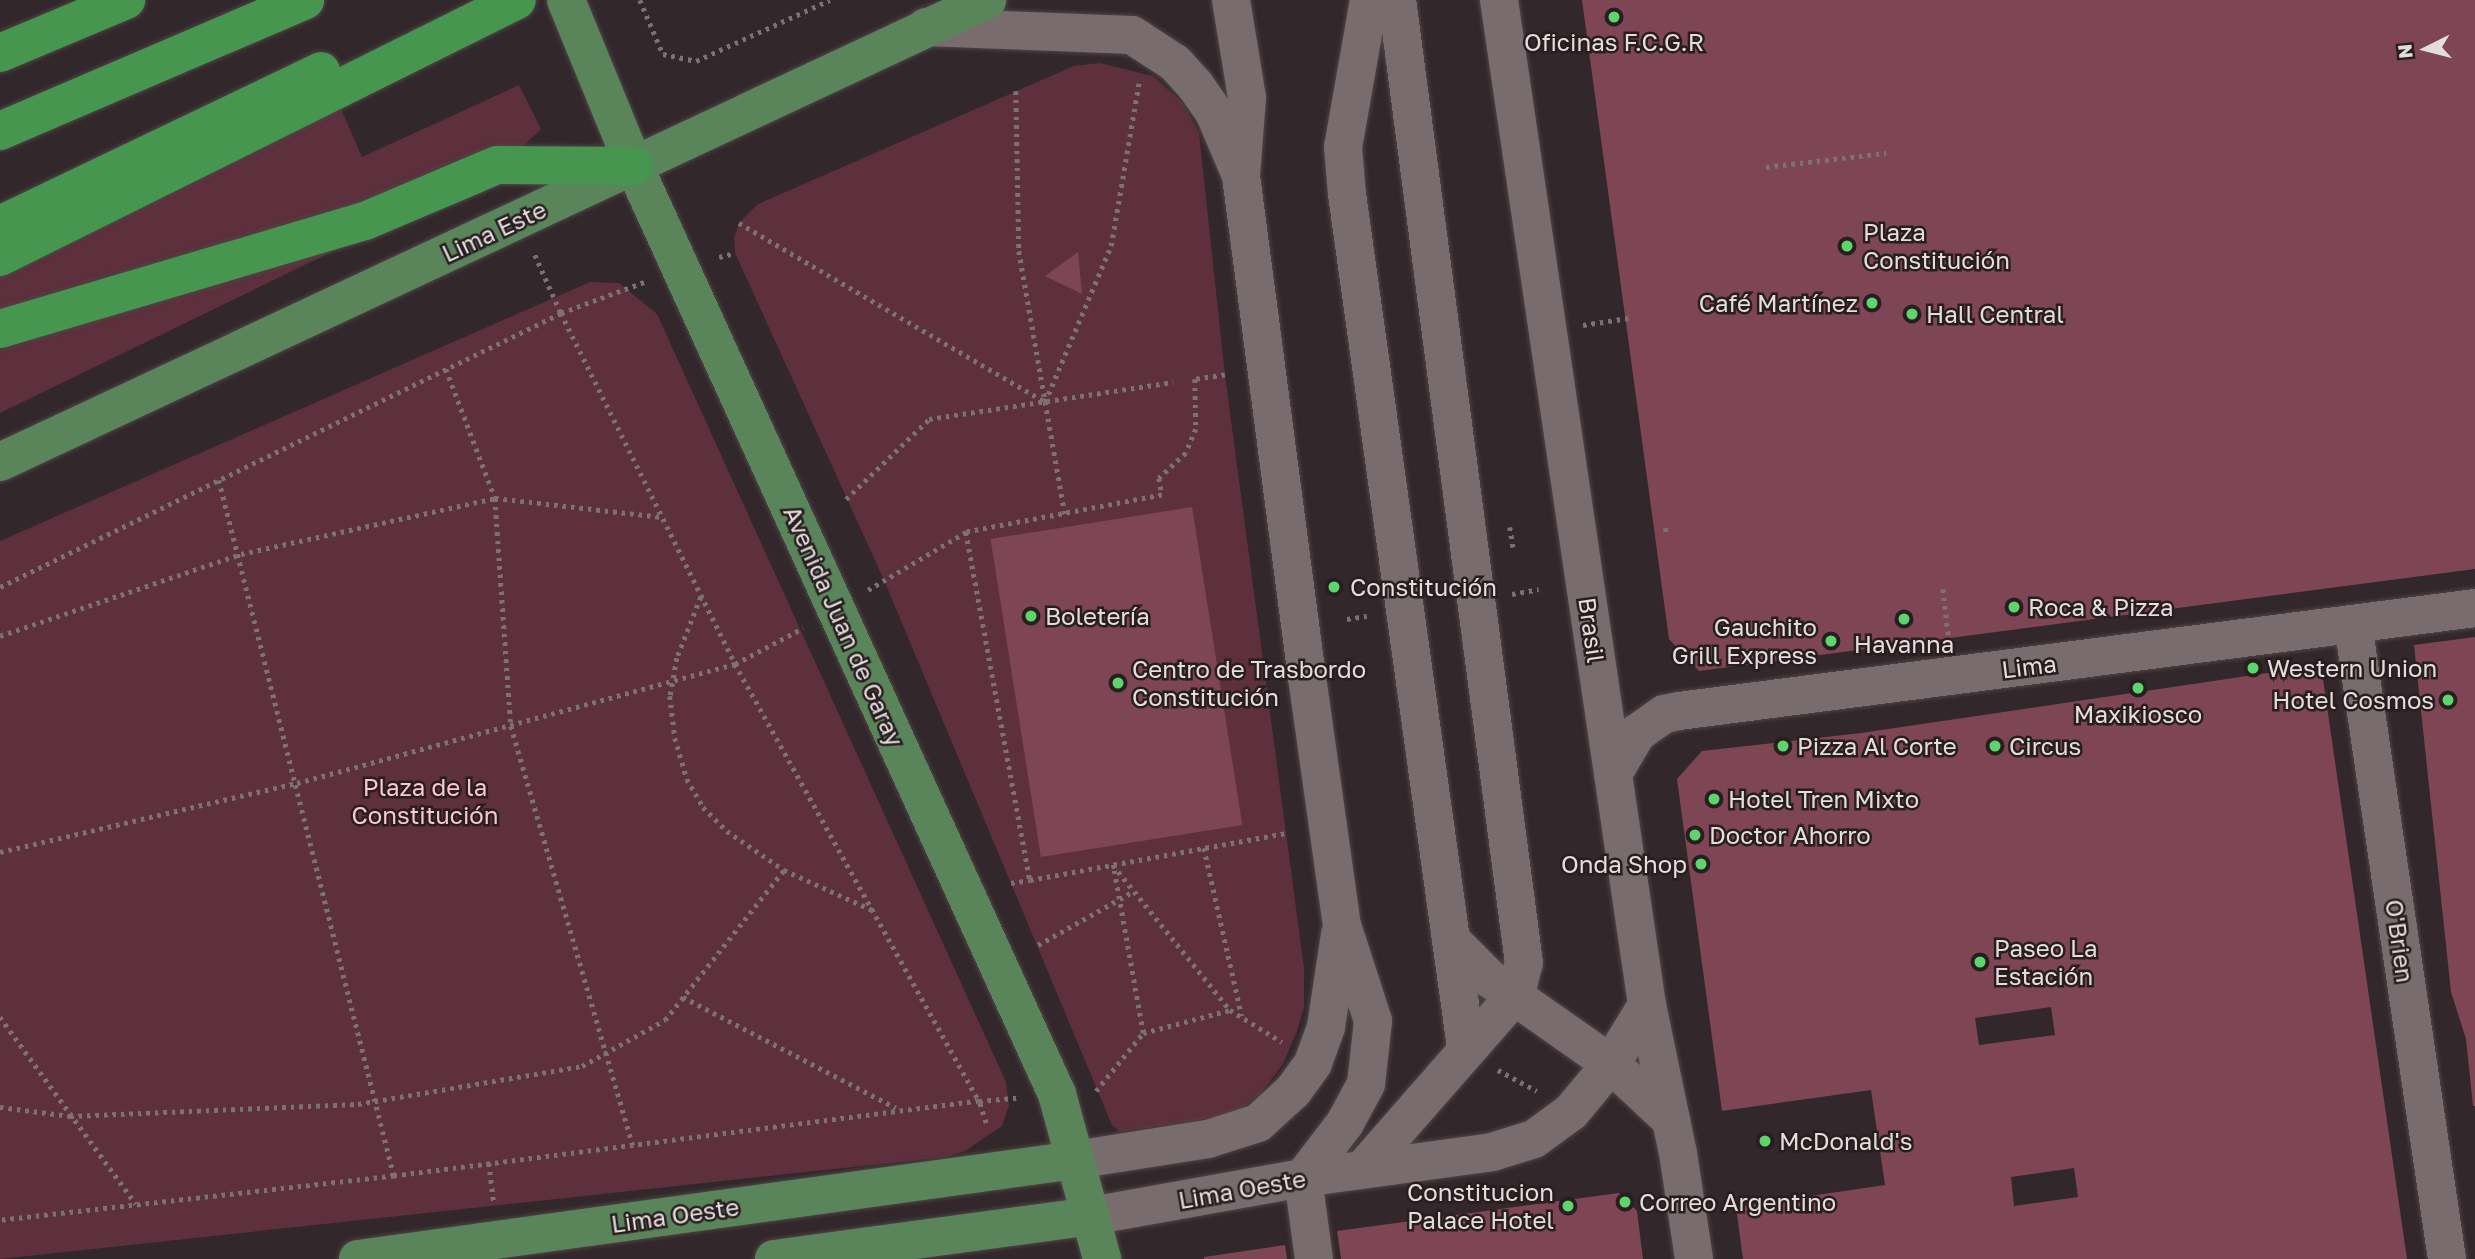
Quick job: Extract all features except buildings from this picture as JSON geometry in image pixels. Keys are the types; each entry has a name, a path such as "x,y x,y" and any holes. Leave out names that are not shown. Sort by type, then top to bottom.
{"highway":[{"path":"0,53 125,0"},
{"path":"0,131 246,23 305,0"},
{"path":"0,257 265,111 479,0"},
{"path":"0,225 517,0"},
{"path":"0,329 365,221 497,165 634,166"}],"main road":[{"name":"Avenida Juan de Garay","path":"566,0 634,166 1057,1094 1102,1259"},
{"name":"Lima Este","path":"0,462 988,0"},
{"name":"Lima Oeste","path":"358,1259 501,1249 1075,1160"},
{"name":"Lima Oeste","path":"774,1259 1091,1216"}],"street":[{"path":"1231,0 1247,98 1241,176 1342,925 1373,1021 1372,1049 1361,1094 1345,1123 1303,1178 1314,1259"},
{"path":"1369,0 1343,147 1466,1047"},
{"path":"1363,1169 1466,1047 1516,994 1524,963 1523,935 1397,0"},
{"name":"Brasil","path":"1499,0 1647,1005 1671,1120 1694,1259"},
{"path":"926,27 1132,35 1175,64 1195,85 1214,112 1241,176"},
{"name":"Lima","path":"1614,775 1637,733 1664,714 2475,608"},
{"name":"O'Brien","path":"2353,624 2447,1259"},
{"path":"1075,1160 1208,1139 1258,1123 1293,1091 1313,1063 1326,1027 1342,925"},
{"path":"1451,940 1490,979 1516,994 1611,1064 1671,1120"},
{"name":"Lima Oeste","path":"1091,1216 1303,1178 1492,1152 1534,1139 1572,1112 1611,1064 1647,1005"}],"path":[{"path":"640,0 663,54 696,61 830,0"},
{"path":"1045,402 1111,246 1141,72"},
{"path":"1016,91 1019,251 1065,513"},
{"path":"1766,167 1886,153"},
{"path":"0,1220 394,1176 633,1146 897,1108 979,1101 736,664 561,313 519,220"},
{"path":"739,223 1045,402"},
{"path":"0,587 561,313 681,268 735,253"},
{"path":"446,369 495,498 511,726 633,1146"},
{"path":"0,852 297,783 736,664 837,610 966,532 1162,495 1159,478 1186,453 1196,429 1195,379 1225,375"},
{"path":"846,499 929,419 1173,382"},
{"path":"219,480 241,554 394,1176"},
{"path":"0,636 241,554 495,498 663,517"},
{"path":"1510,527 1514,551"},
{"path":"966,532 1030,880"},
{"path":"1504,595 1539,589"},
{"path":"1943,589 1953,675"},
{"path":"702,595 673,681 675,738 687,779 703,807 727,831 784,870 873,910"},
{"path":"1011,883 1287,833"},
{"path":"1204,848 1242,1017"},
{"path":"1113,864 1230,1010 1290,1047"},
{"path":"1113,864 1143,1033"},
{"path":"0,1107 70,1116 377,1101 582,1066 665,1020 784,870"},
{"path":"1038,945 1134,891"},
{"path":"683,997 897,1108"},
{"path":"1099,1091 1143,1033 1230,1010"},
{"path":"0,1017 136,1205"},
{"path":"1498,1069 1544,1095"}],"green space":[{"path":"1100,63 1153,76 1183,103 1199,133 1225,375 1304,968 1304,1008 1297,1031 1283,1064 1260,1094 1234,1115 1120,1132 1112,1125 884,580 735,253 734,238 739,223 758,204 1074,66"},
{"path":"519,85 541,129 519,150 299,232 0,314 0,266 341,109 362,157"},
{"path":"352,242 0,413 0,342"},
{"name":"Plaza de la Constitución","path":"590,282 619,283 657,314 1006,1082 1009,1105 1002,1126 965,1151 946,1157 0,1259 0,541"}],"place":[{"name":"Oficinas F.C.G.R","path":"1614,17"},
{"name":"Plaza Constitución","path":"1847,246"},
{"name":"Café Martínez","path":"1872,303"},
{"name":"Hall Central","path":"1912,314"},
{"name":"Constitución","path":"1334,587"},
{"name":"Roca & Pizza","path":"2014,607"},
{"name":"Boletería","path":"1031,616"},
{"name":"Havanna","path":"1904,619"},
{"name":"Gauchito Grill Express","path":"1831,641"},
{"name":"Western Union","path":"2253,668"},
{"name":"Centro de Trasbordo Constitución","path":"1118,683"},
{"name":"Maxikiosco","path":"2138,688"},
{"name":"Hotel Cosmos","path":"2448,700"},
{"name":"Pizza Al Corte","path":"1783,746"},
{"name":"Circus","path":"1995,746"},
{"name":"Hotel Tren Mixto","path":"1714,799"},
{"name":"Doctor Ahorro","path":"1695,835"},
{"name":"Onda Shop","path":"1701,864"},
{"name":"Paseo La Estación","path":"1980,962"},
{"name":"McDonald's","path":"1765,1141"},
{"name":"Correo Argentino","path":"1625,1202"},
{"name":"Constitucion Palace Hotel","path":"1568,1206"}]}
